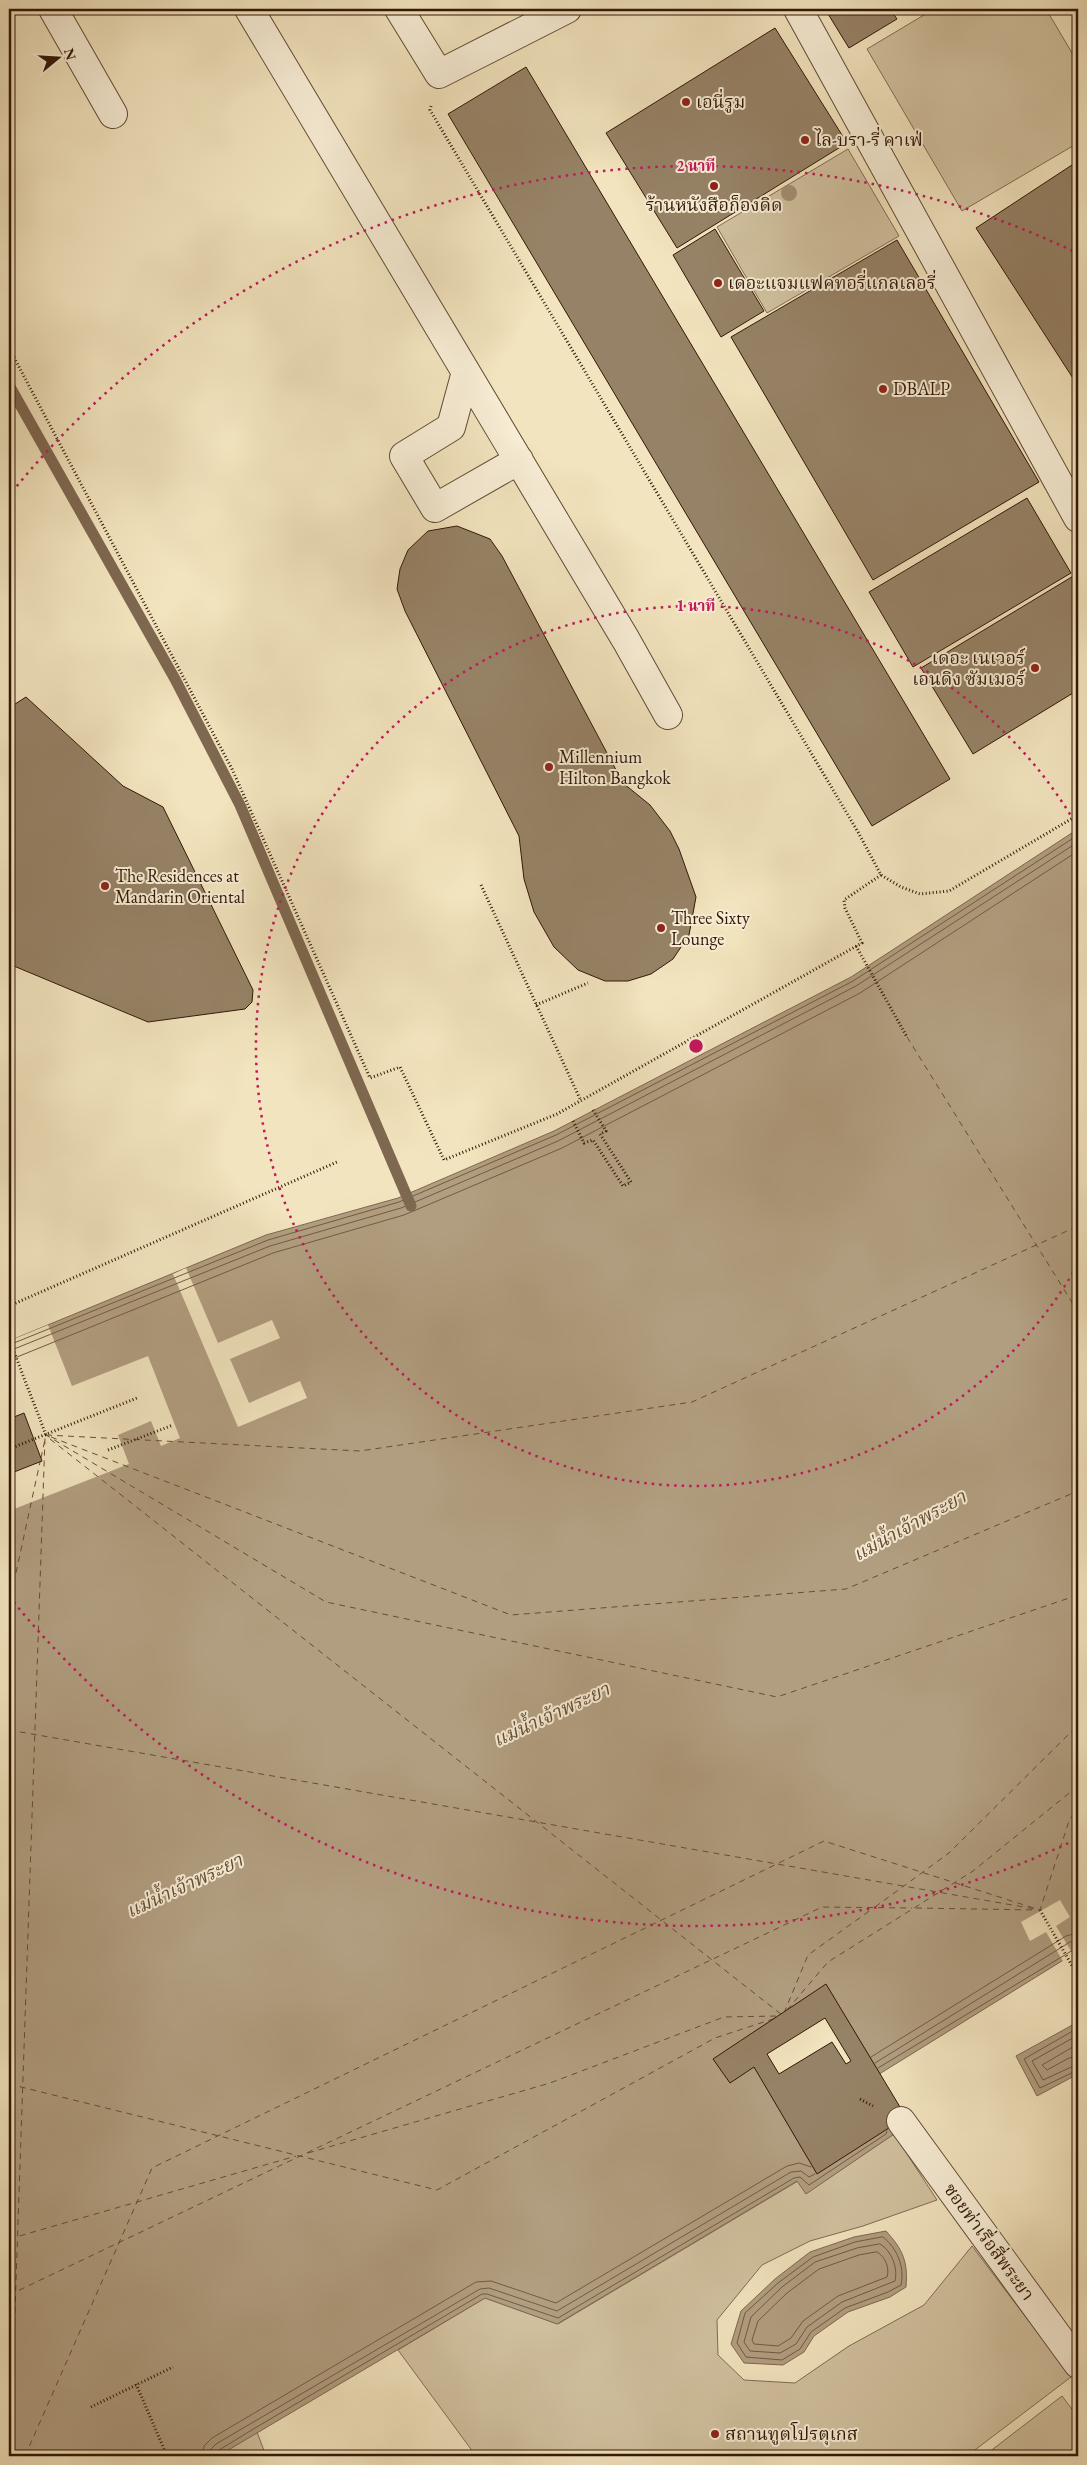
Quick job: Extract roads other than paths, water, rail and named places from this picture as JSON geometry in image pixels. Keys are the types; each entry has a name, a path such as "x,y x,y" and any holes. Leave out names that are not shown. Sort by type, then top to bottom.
{"street":[{"path":"53,9 113,114"},
{"path":"249,9 626,640 668,715"},
{"path":"399,9 439,74 567,9"},
{"path":"798,9 1078,518"},
{"path":"466,372 451,427 404,456 434,508 518,460"},
{"name":"ซอยท่าเรื่อสี่พระยา","path":"902,2121 1078,2364"}],"water":[{"name":"แม่น้ำเจ้าพระยา","path":"1078,829 1078,1951 868,2081 894,2134 806,2194 797,2181 557,2324 485,2298 218,2456 9,2456 9,1341 266,1235 398,1198 554,1131 851,977"},
{"path":"1078,2022 1078,2074 1037,2096 1016,2056"},
{"path":"886,2231 897,2244 903,2256 906,2270 906,2287 890,2297 848,2312 814,2336 804,2352 783,2365 744,2363 731,2344 741,2311 775,2279 810,2252 854,2237"}],"waterway":[{"path":"9,385 175,679 240,805 411,1206"}],"place":[{"name":"เอนี่รูม","path":"686,102"},
{"name":"ไล-บรา-รี่ คาเฟ่","path":"805,140"},
{"name":"ร้านหนังสือก็องดิด","path":"714,186"},
{"name":"เดอะแจมแฟคทอรี่แกลเลอรี่","path":"718,283"},
{"name":"DBALP","path":"883,389"},
{"name":"เดอะ เนเวอร์ เอนดิง ซัมเมอร์","path":"1035,668"},
{"name":"Millennium Hilton Bangkok","path":"549,767"},
{"name":"The Residences at Mandarin Oriental","path":"105,886"},
{"name":"Three Sixty Lounge","path":"661,928"},
{"name":"สถานทูตโปรตุเกส","path":"715,2434"}]}
